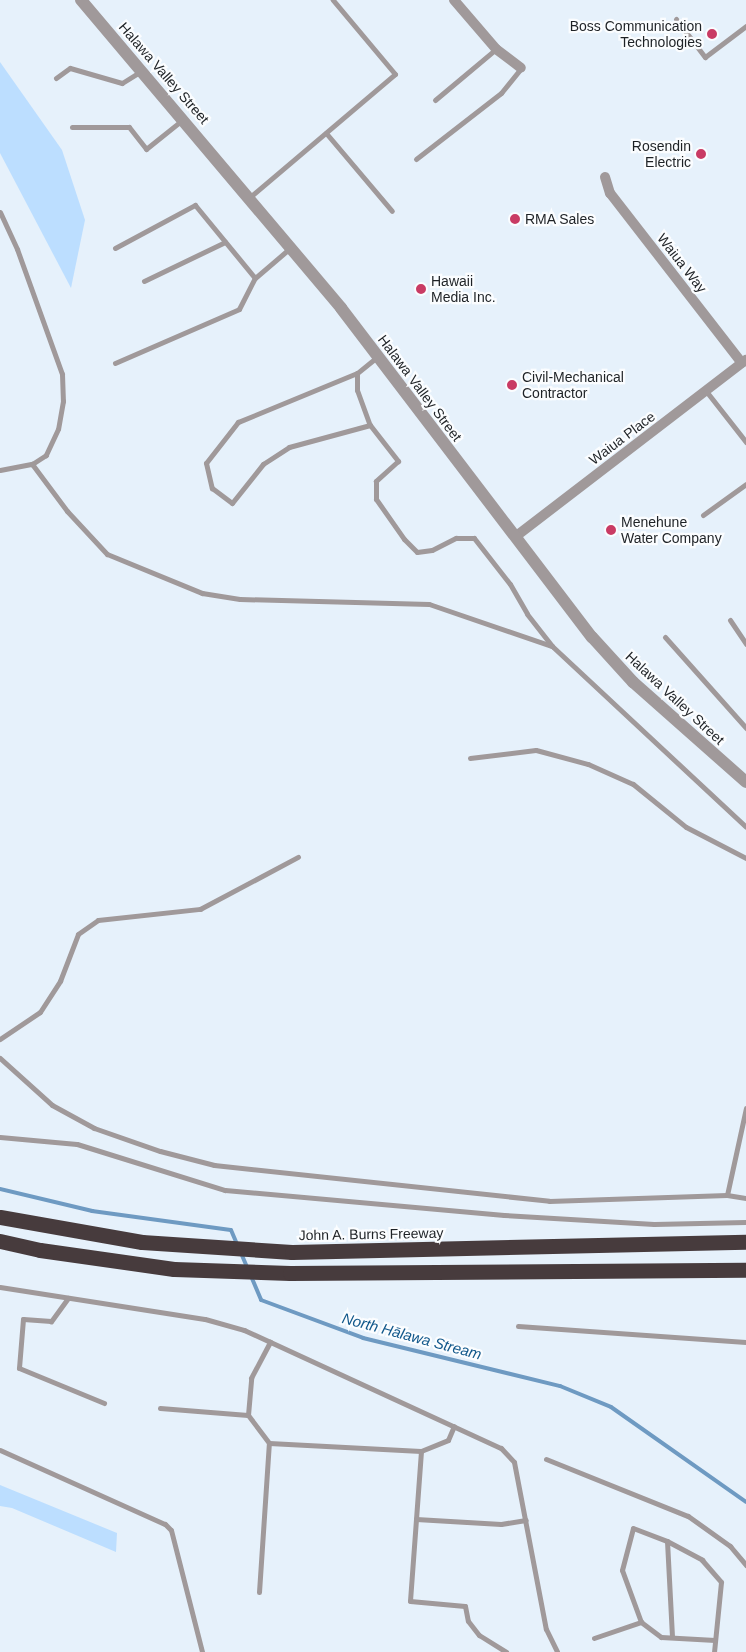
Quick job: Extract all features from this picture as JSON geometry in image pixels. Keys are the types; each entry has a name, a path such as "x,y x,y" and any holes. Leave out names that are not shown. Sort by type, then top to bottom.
{"highway":[{"name":"John A. Burns Freeway","path":"0,1217 142,1242 292,1252 746,1242"},
{"path":"0,1241 40,1250 174,1269 290,1273 746,1270"}],"street":[{"name":"Halawa Valley Street","path":"81,0 292,247 592,637 633,682 746,782"},
{"path":"454,0 496,49 521,68"},
{"name":"Waiua Way","path":"606,177 610,193 744,362"},
{"name":"Waiua Place","path":"515,537 744,362"}],"lane":[{"path":"250,197 395,74 333,0"},
{"path":"676,19 705,57 746,26"},
{"path":"435,100 496,49"},
{"path":"56,78 70,68 122,83 142,71"},
{"path":"416,159 501,93 521,68"},
{"path":"72,127 129,127 146,149 183,119"},
{"path":"326,133 392,211"},
{"path":"115,248 195,205 254,278"},
{"path":"0,212 62,374 63,401 58,429 46,456 32,464 0,470"},
{"path":"144,281 226,242"},
{"path":"115,364 239,309 254,278 292,247"},
{"path":"370,425 289,447 263,464 232,503 212,488 206,463 238,422 357,372 377,356"},
{"path":"357,372 357,390 370,425 398,461 376,481 376,499 404,539 417,552 432,550 456,538 474,538 510,584 528,614 552,646 746,827"},
{"path":"706,390 746,442"},
{"path":"32,464 67,511 107,554 202,593 240,599 429,604 552,646"},
{"path":"703,515 746,484"},
{"path":"730,620 746,644"},
{"path":"665,638 746,728"},
{"path":"470,758 536,750 588,764 633,784 686,827 746,858"},
{"path":"0,1039 40,1012 60,981 78,934 98,920 200,909 298,857"},
{"path":"0,1058 52,1104 94,1128 160,1151 214,1164 550,1201 727,1194 746,1198"},
{"path":"727,1194 746,1108"},
{"path":"0,1137 77,1144 225,1190 534,1217 654,1224 746,1222"},
{"path":"0,1287 205,1319 270,1342 501,1448 510,1455 526,1520 546,1629 553,1651"},
{"path":"68,1298 51,1321 22,1319 19,1368 104,1403"},
{"path":"518,1326 746,1342"},
{"path":"259,1592 269,1443 248,1415 251,1378 270,1342"},
{"path":"160,1408 248,1415"},
{"path":"269,1443 421,1451 448,1440 454,1426"},
{"path":"0,1450 165,1524 175,1538 202,1652"},
{"path":"421,1451 410,1601 465,1606 468,1621 479,1634 506,1652"},
{"path":"546,1459 688,1516 730,1546 746,1565"},
{"path":"416,1519 501,1524 526,1520"},
{"path":"714,1652 721,1582 702,1560 667,1541 633,1528 622,1570 641,1622 661,1637 715,1640"},
{"path":"667,1541 672,1637"},
{"path":"594,1638 641,1622"}],"shaded area":[{"path":"0,62 62,150 85,220 71,288 0,153"},
{"path":"0,1485 117,1533 116,1552 12,1508 0,1506"}],"waterway":[{"name":"North Hālawa Stream","path":"0,1189 92,1211 231,1230 237,1244"},
{"name":"North Hālawa Stream","path":"241,1253 247,1267"},
{"name":"North Hālawa Stream","path":"251,1276 261,1300 363,1338 560,1386 611,1407 746,1502"}],"place":[{"name":"Boss Communication Technologies","path":"712,34"},
{"name":"Rosendin Electric","path":"701,154"},
{"name":"RMA Sales","path":"515,219"},
{"name":"Hawaii Media Inc.","path":"421,289"},
{"name":"Civil-Mechanical Contractor","path":"512,385"},
{"name":"Menehune Water Company","path":"611,530"}]}
